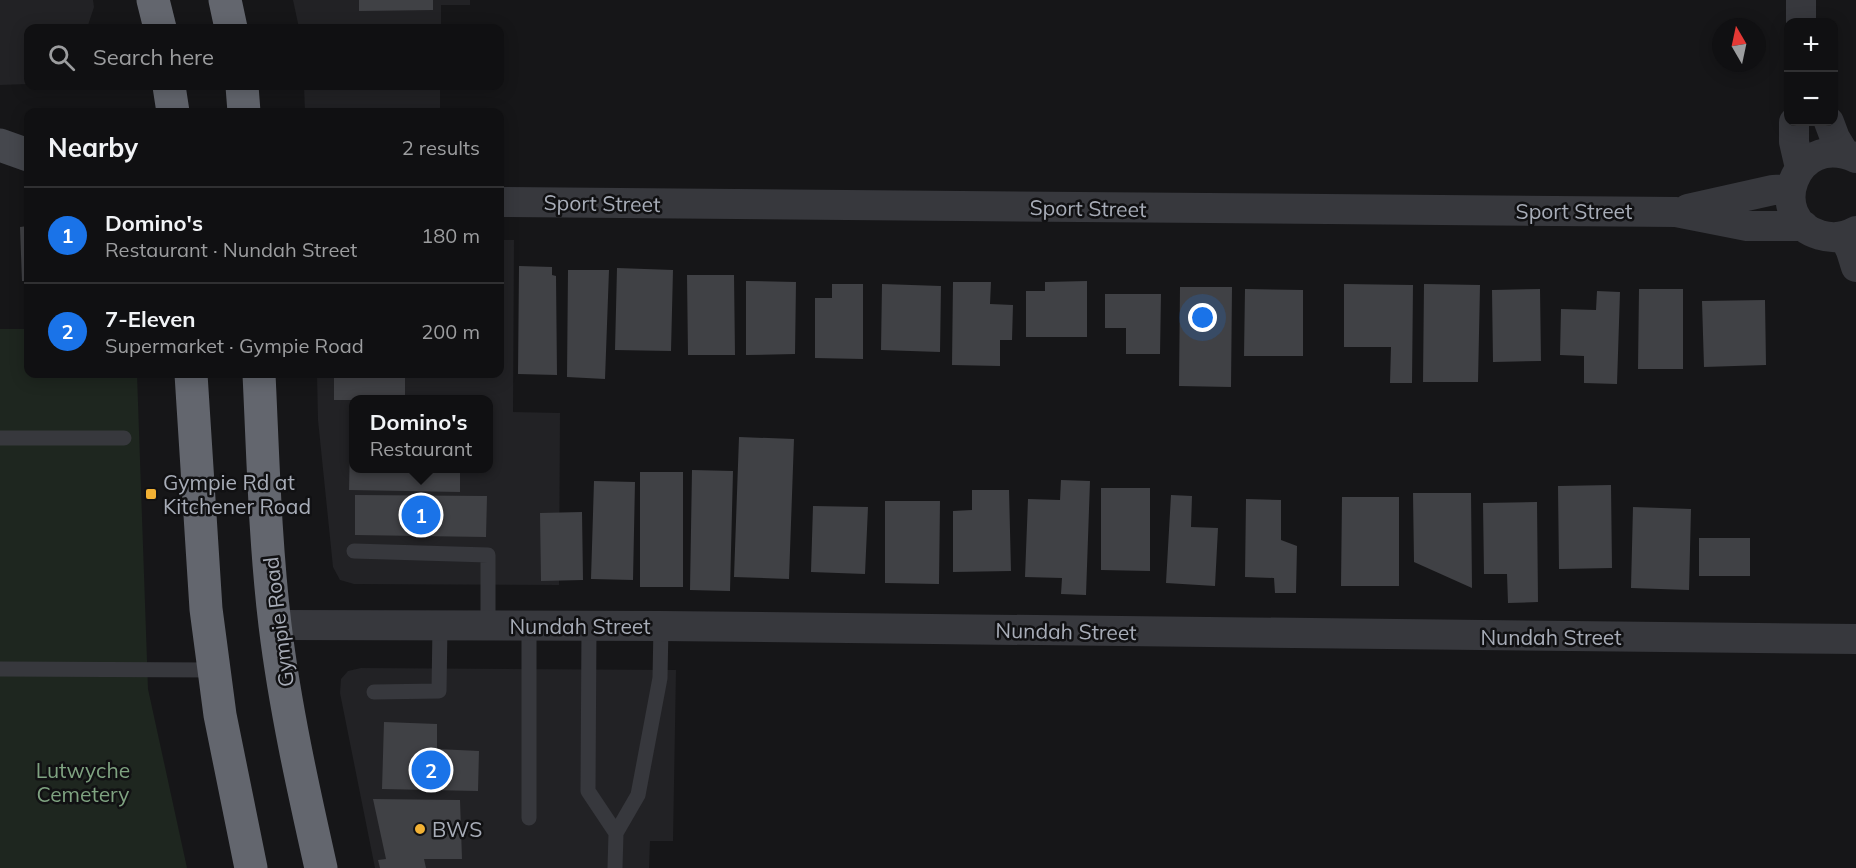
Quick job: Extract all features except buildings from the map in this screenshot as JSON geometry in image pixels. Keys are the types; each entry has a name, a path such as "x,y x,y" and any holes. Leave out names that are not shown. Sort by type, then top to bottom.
{"highway":[{"path":"153,0 159,24"},
{"path":"225,0 230,24"},
{"path":"170,90 172,108"},
{"path":"242,90 244,108"},
{"path":"191,378 201,551 214,670 227,753 251,868"},
{"name":"Gympie Road","path":"259,378 275,625 295,746 321,868"}],"street":[{"path":"1801,0 1801,18"},
{"path":"1794,126 1795,179 1791,203 1796,216 1804,226 1816,234 1830,238 1850,234 1851,251 1856,267"},
{"path":"1830,126 1835,138 1850,155"},
{"path":"0,139 24,131"},
{"path":"0,145 24,154"},
{"path":"1795,179 1809,159 1820,154 1832,152 1850,155"},
{"name":"Sport Street","path":"1676,212 1773,190 1795,179"},
{"name":"Sport Street","path":"504,202 1676,212 1747,226 1804,226"},
{"name":"Nundah Street","path":"275,625 662,626 1856,639"}],"lane":[{"path":"0,438 124,438"},
{"path":"354,551 488,555 488,626"},
{"path":"374,692 439,691 440,626"},
{"path":"529,626 529,818"},
{"path":"615,868 616,833 638,795 660,678 662,626"},
{"path":"589,627 588,791 616,833"},
{"path":"0,669 214,670"}],"shaded area":[{"path":"0,0 93,0 94,7 88,24 24,24 24,84 0,85"},
{"path":"293,0 470,0 470,5 441,5 441,24 298,24"},
{"path":"304,90 440,90 440,108 305,108"},
{"path":"504,240 514,240 513,412 560,413 559,585 354,584 340,580 333,567 318,420 317,378 504,378"},
{"path":"361,668 676,670 673,841 650,841 649,868 375,868 340,693 341,679 348,671"}],"green space":[{"name":"Lutwyche Cemetery","path":"0,329 24,329 24,378 137,378 148,689 187,868 0,868"}],"place":[{"name":"Gympie Rd at Kitchener Road","path":"151,494"},
{"name":"Domino's","path":"421,515"},
{"name":"7-Eleven","path":"431,770"},
{"name":"BWS","path":"420,829"}]}
